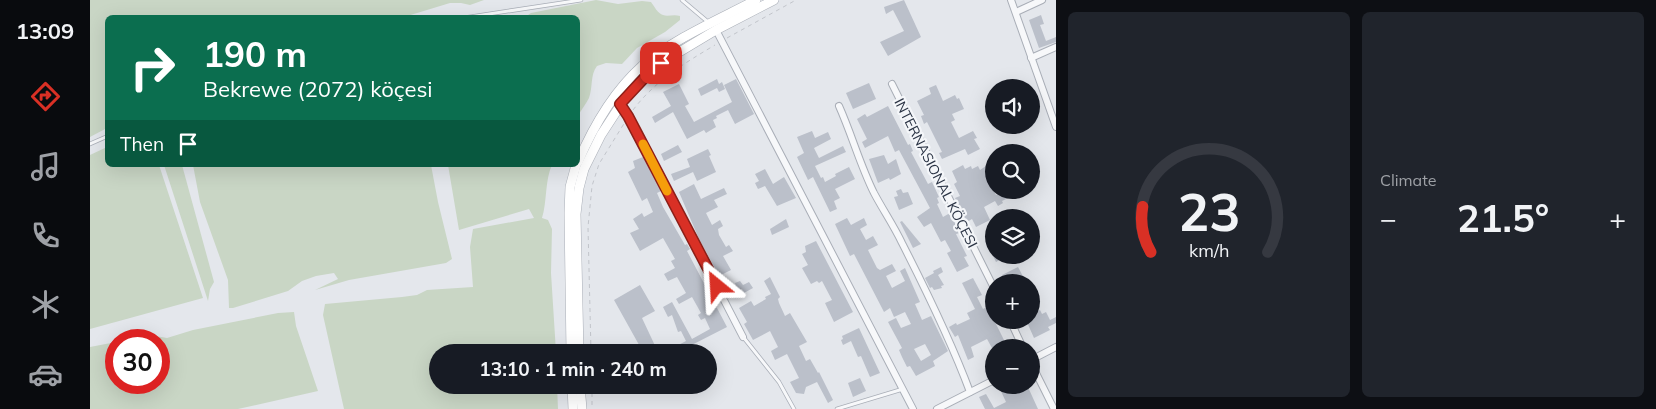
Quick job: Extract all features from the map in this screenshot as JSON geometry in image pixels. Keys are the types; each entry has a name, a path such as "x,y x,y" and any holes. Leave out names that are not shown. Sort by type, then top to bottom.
{"main road":[{"path":"579,344 576,214 579,188 584,169 592,152 620,104 648,74 661,63 756,0"},
{"path":"580,158 606,110 641,67 672,46 774,0"},
{"path":"571,344 568,213 570,187 575,167"},
{"path":"572,394 573,409"},
{"path":"581,394 582,409"}],"street":[{"path":"1011,0 1031,58 1053,109 1056,127"},
{"path":"1016,12 1042,0"},
{"path":"714,27 723,40 913,409"},
{"path":"1031,58 1056,47"},
{"name":"INTERNASIONAL KÖÇESI","path":"892,84 987,274"},
{"path":"620,104 743,337"},
{"path":"838,106 851,132 857,157 874,194 902,242 970,392"},
{"path":"1040,357 1056,347"},
{"path":"1040,380 1054,409"},
{"path":"937,409 985,384"}],"lane":[{"path":"483,15 581,0"},
{"path":"682,0 714,27"},
{"path":"90,144 105,137"},
{"path":"743,337 779,382 794,409"},
{"path":"837,409 851,403 876,399 903,389"}],"path":[{"path":"591,344 588,227 592,186 599,164 628,116 651,87 677,68 723,40 796,0"},
{"path":"592,394 592,409"}],"green space":[{"path":"90,0 484,0 470,5 450,3 411,15 105,15 105,129 90,137"},
{"path":"596,0 618,4 642,1 651,2 661,14 680,16 680,20 665,32 637,48 622,64 606,63 597,66 593,73 589,98 580,113 580,15 528,15"},
{"path":"105,148 105,167 160,167 203,298 90,329 90,155"},
{"path":"165,167 183,167 214,282 210,289 208,301"},
{"path":"193,167 431,167 452,259 446,263 349,280 315,290 338,279 334,273 316,276 302,281 288,291 229,308 228,280 200,202"},
{"path":"448,167 551,167 542,218 548,220 552,229 551,273 555,344 429,344 429,394 557,394 558,409 344,409 323,315 325,304 417,295 427,290 473,287 470,247 473,229 534,218 529,209 459,230"},
{"path":"294,312 296,326 318,391 238,409 90,409 90,347 105,344 105,394 170,394 170,337 193,330 278,313"}],"building":[{"path":"904,0 921,37 888,56 880,42 904,31 893,10 886,14 884,7"},
{"path":"1041,15 1044,24 1040,25 1046,41 1056,37 1056,42 1039,48 1029,20"},
{"path":"717,79 719,84 722,82 725,89 719,92 717,88 701,96 698,89"},
{"path":"736,79 754,114 735,124 728,110 716,116 717,118 713,120 716,127 706,133 704,130 687,139 673,112 655,123 652,117 671,106 663,92 679,84 689,104 685,106 694,122 732,102 724,85"},
{"path":"869,83 876,99 853,109 846,93"},
{"path":"936,85 943,101 955,95 957,99 959,98 964,109 952,114 955,120 951,122 959,138 973,131 977,138 974,139 980,149 968,155 965,149 942,159 939,153 942,152 927,122 924,124 921,116 924,115 917,101 931,94 929,88"},
{"path":"888,106 908,145 910,144 913,151 911,152 928,184 932,182 939,197 937,198 939,203 937,204 943,217 950,213 960,233 956,234 967,256 964,257 969,266 957,272 947,253 951,251 945,240 941,242 931,223 924,227 917,217 930,208 899,150 895,152 888,136 865,148 862,142 867,139 857,119 865,114 867,117"},
{"path":"812,131 815,138 828,132 831,139 814,148 819,158 843,146 846,152 815,166 821,178 823,177 825,182 849,167 855,179 835,189 840,198 834,201 837,209 830,212 813,177 808,180 797,157 804,153 797,137"},
{"path":"678,145 682,152 664,161 661,154"},
{"path":"708,149 716,172 697,181 693,172 674,181 671,174 690,167 687,159"},
{"path":"884,155 888,164 896,159 901,174 890,180 889,178 878,183 869,159"},
{"path":"643,157 661,191 657,193 663,207 685,245 687,244 690,249 687,251 727,327 694,344 680,344 686,341 681,331 678,332 672,315 668,317 663,307 672,302 692,339 710,329 705,318 701,320 698,315 701,313 692,297 679,304 676,299 686,293 677,277 668,281 664,274 675,268 671,261 675,259 663,238 640,251 630,233 639,229 633,219 642,213 644,217 653,212 647,198 642,201 628,172 635,168 633,161"},
{"path":"963,165 965,169 971,166 972,169 978,166 980,170 985,167 985,199 1006,199 998,206 995,201 984,207 985,222 976,227 972,219 967,222 955,198 960,196 954,184 957,182 952,171"},
{"path":"765,169 773,184 784,177 796,198 777,206 765,186 758,189 755,183 759,181 755,174"},
{"path":"694,184 701,199 724,188 727,194 714,200 718,207 706,213 712,225 720,220 723,226 718,229 719,235 726,247 729,245 733,251 723,256 731,270 719,276 699,239 679,192"},
{"path":"901,189 903,193 908,192 913,204 899,210 894,197 898,196 896,191"},
{"path":"847,218 851,225 864,218 867,225 860,229 866,240 873,236 878,245 868,250 877,268 880,270 892,264 896,271 886,276 892,288 905,281 900,271 905,268 920,302 915,304 922,320 931,316 948,351 933,361 935,366 916,376 910,366 907,367 899,350 902,348 888,322 896,318 901,328 911,324 905,312 894,317 890,308 884,312 854,254 850,256 835,224","holes":["925,344 931,355 921,361 914,349"]},
{"path":"786,219 789,227 772,235 770,229"},
{"path":"902,221 921,244 913,248 900,222"},
{"path":"816,241 853,312 834,322 825,303 832,300 822,281 811,284 802,268 808,265 802,254 806,252 805,246"},
{"path":"941,267 943,272 938,275 944,285 941,286 942,288 934,290 932,287 930,288 925,278"},
{"path":"1018,267 1022,274 1004,274"},
{"path":"770,277 780,297 778,299 779,303 785,316 790,313 807,342 799,346 806,361 810,359 819,372 833,400 828,403 817,382 806,387 804,394 796,393 790,382 799,378 787,354 775,360 771,351 778,347 770,331 753,340 744,324 747,322 739,308 751,301 754,306 771,294 764,281"},
{"path":"973,278 982,295 977,297 983,309 985,308 985,329 998,329 1004,339 985,339 971,347 974,357 968,360 958,335 955,337 949,327 970,319 967,313 975,309 962,283"},
{"path":"740,281 743,285 749,282 753,288 744,293 742,289 734,294 731,289 736,286 735,283"},
{"path":"640,285 655,311 642,318 654,344 639,344 614,300"},
{"path":"1040,310 1042,314 1046,312 1050,320 1056,317 1056,323 1048,327 1050,330 1034,338 1030,329 1040,329"},
{"path":"859,328 880,373 870,377 861,356 858,357 851,341 843,345 841,340 843,339 842,336"},
{"path":"860,378 866,391 853,397 848,383"},
{"path":"986,394 994,408 1006,402 1002,394 1031,394 1038,409 985,409 979,397"}],"slow traffic":[{"path":"643,144 667,191"}],"route":[{"path":"661,63 620,104 717,286"}]}
